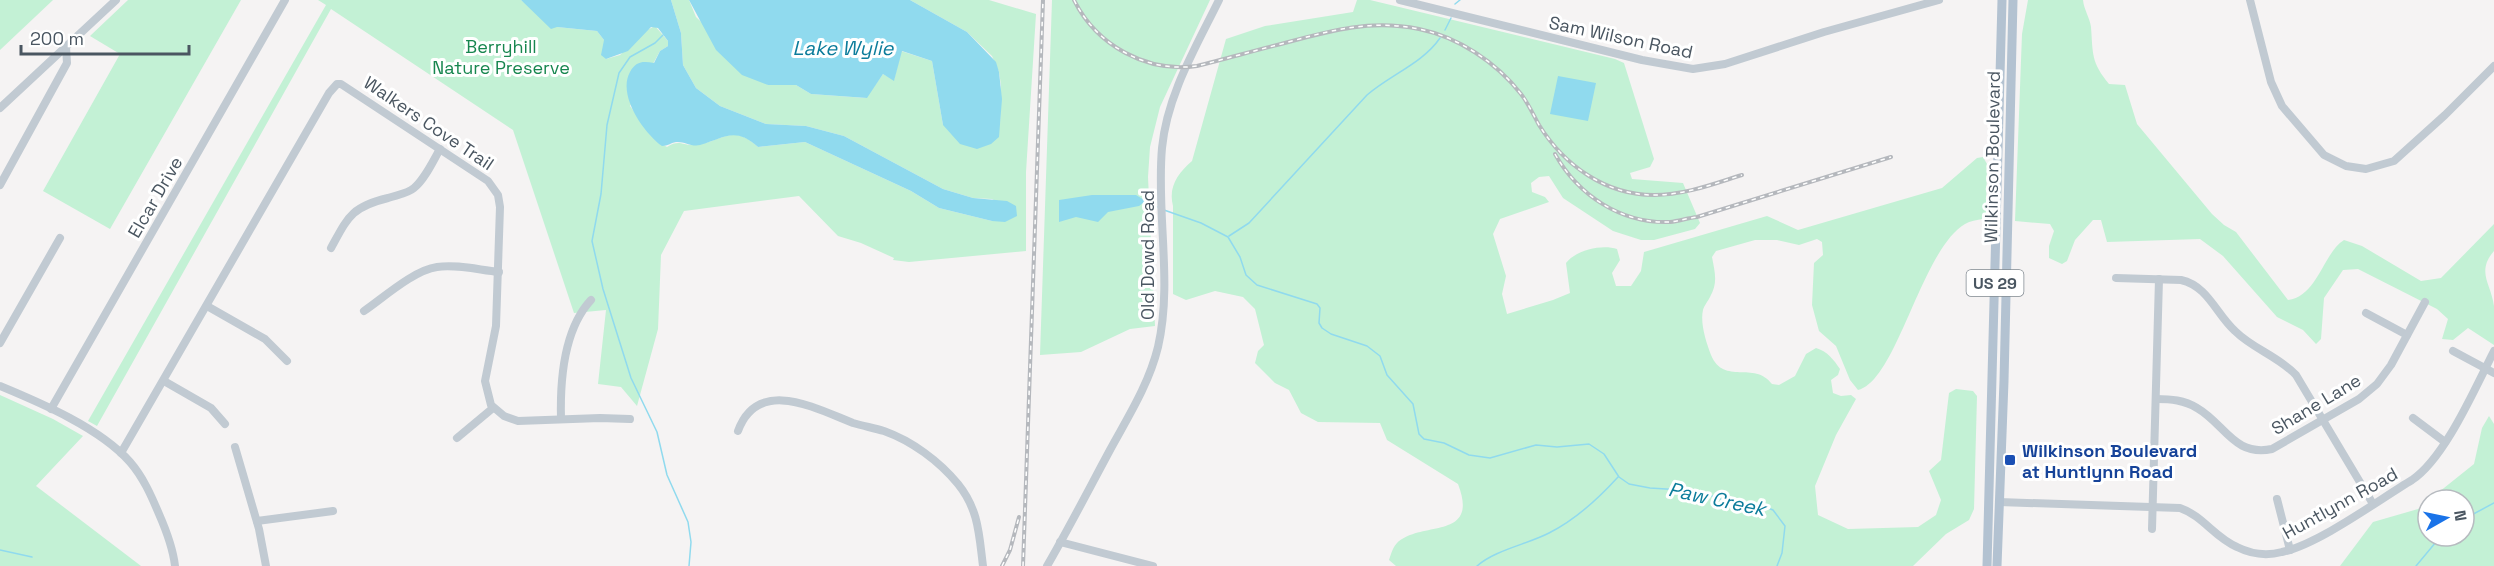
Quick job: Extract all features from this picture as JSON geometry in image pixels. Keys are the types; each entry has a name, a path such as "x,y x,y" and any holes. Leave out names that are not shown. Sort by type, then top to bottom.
{"main road":[{"name":"Wilkinson Boulevard","path":"1987,566 2002,0"},
{"name":"Wilkinson Boulevard","path":"1997,566 2013,0"}],"street":[{"path":"0,108 116,0"},
{"name":"Elcar Drive","path":"51,409 285,0"},
{"name":"Old Dowd Road","path":"1047,566 1132,411 1151,370 1164,314 1162,149 1171,106 1186,68 1219,0"},
{"name":"Sam Wilson Road","path":"1400,0 1642,60 1693,69 1725,64 1824,32 1939,0"},
{"path":"2250,0 2271,82 2282,106 2324,155 2346,166 2366,169 2394,161 2410,149 2494,66"},
{"path":"0,185 67,63 66,47"},
{"name":"Walkers Cove Trail","path":"122,453 329,93 337,84 345,85 488,181 498,195 500,207 496,326 485,381 487,396 493,408"},
{"path":"331,248 356,210 371,202 405,193 414,188 440,149"},
{"path":"0,343 60,238"},
{"path":"364,311 430,268 448,266 499,272"},
{"path":"2116,278 2188,282 2203,291 2234,331 2287,366 2302,385 2373,504"},
{"path":"2152,529 2159,279"},
{"path":"561,419 561,384 573,331 581,311 591,300"},
{"name":"Shane Lane","path":"2156,399 2177,400 2195,407 2239,445 2254,450 2272,448 2359,399 2377,384 2391,365 2425,302"},
{"path":"207,306 265,339 287,361"},
{"path":"2366,313 2407,335"},
{"path":"2453,351 2494,373"},
{"name":"Huntlynn Road","path":"1999,502 2152,506 2188,511 2226,541 2243,550 2270,554 2290,550 2312,540 2373,504 2419,475 2433,462 2494,351"},
{"path":"165,381 211,408 225,424"},
{"path":"0,386 51,409 122,453 138,473 151,495 164,525 175,566"},
{"path":"738,431 745,416 756,406 792,401 822,408 854,423 882,430 909,442 947,472 967,497 979,523 983,566"},
{"path":"457,438 493,408 504,416 518,421 630,420"},
{"path":"2413,418 2445,442"},
{"path":"235,447 257,521 266,566"},
{"path":"2277,499 2290,550"},
{"path":"257,521 333,511"},
{"path":"1060,542 1153,566"}],"green space":[{"path":"0,0 53,0 0,50"},
{"path":"128,0 241,0 110,229 43,191 120,54 90,36"},
{"name":"Berryhill Nature Preserve","path":"318,0 521,0 557,27 597,31 604,40 606,59 620,55 645,31 655,26 668,41 668,46 660,51 630,106 656,141 667,147 678,143 694,145 733,135 741,136 758,147 805,142 911,191 939,208 992,221 1016,216 1016,212 992,199 973,198 943,189 844,136 806,126 766,124 720,106 696,88 683,65 681,33 671,0 689,0 696,17 768,85 796,85 811,94 866,98 883,74 894,80 901,51 932,61 943,125 1000,125 999,72 992,56 967,32 910,0 989,0 1036,14 1026,172 1026,251 909,262 893,260 894,258 861,243 838,236 799,196 684,211 661,255 658,329 637,406 621,387 598,384 606,310 574,313 513,130 331,9 97,426 88,421 326,5"},
{"path":"1052,0 1210,0 1160,107 1150,147 1148,177 1155,326 1130,329 1081,352 1040,355"},
{"path":"1357,0 1370,0 1624,63 1654,159 1650,167 1630,173 1632,179 1683,183 1700,223 1695,229 1654,240 1641,240 1613,231 1563,198 1549,176 1539,177 1531,183 1532,192 1545,197 1549,202 1500,219 1493,234 1506,276 1502,294 1507,314 1570,293 1566,263 1570,258 1590,249 1604,247 1617,249 1620,260 1612,273 1616,286 1631,286 1641,271 1644,252 1767,216 1798,230 1942,188 1977,158 1983,157 1987,164 1986,214 1983,219 1965,224 1949,238 1935,260 1885,364 1872,381 1858,390 1850,380 1836,346 1819,331 1812,305 1814,263 1823,255 1822,242 1817,239 1799,245 1777,240 1755,240 1716,251 1712,257 1715,273 1714,287 1702,315 1711,355 1723,369 1757,374 1765,377 1772,384 1779,385 1795,376 1806,354 1816,348 1833,359 1840,369 1838,375 1831,380 1833,393 1841,396 1851,395 1856,399 1836,435 1815,486 1818,515 1848,529 1918,527 1936,515 1941,500 1929,471 1941,460 1949,393 1956,389 1973,391 1977,396 1974,509 1969,520 1946,534 1913,566 1396,566 1389,560 1397,543 1407,536 1455,522 1461,514 1463,502 1458,484 1387,440 1380,423 1318,422 1301,413 1289,390 1275,383 1255,363 1258,351 1264,345 1255,309 1243,297 1215,291 1186,300 1173,294 1173,187 1182,170 1192,161 1226,39 1265,26 1353,12"},
{"path":"2028,0 2083,0 2090,24 2094,57 2103,76 2109,84 2125,85 2137,124 2212,214 2236,232 2288,300 2306,291 2331,254 2344,240 2362,246 2421,281 2441,278 2494,224 2494,251 2486,265 2485,272 2494,306 2494,345 2468,328 2453,340 2442,339 2448,319 2437,309 2358,269 2343,270 2324,298 2321,339 2316,344 2303,330 2277,317 2223,256 2200,239 2107,242 2101,220 2093,220 2075,240 2067,261 2062,264 2049,258 2049,246 2054,231 2050,224 2015,221 2022,34"},
{"path":"0,395 53,419 83,436 36,486 141,566 0,566"},
{"path":"2489,416 2494,424 2494,566 2340,566 2373,522 2416,510 2416,548 2476,548 2476,488 2444,488 2474,464 2482,428"}],"water":[{"path":"521,0 671,0 681,33 683,65 696,88 720,106 766,124 806,126 844,136 943,189 973,198 1007,201 1016,206 1017,216 1005,222 992,221 939,208 911,191 805,142 758,147 736,135 700,145 676,142 662,146 634,113 627,91 627,81 635,66 643,62 654,63 660,51 668,46 668,41 658,28 651,27 628,51 606,59 601,55 604,40 597,31 557,27 551,29"},
{"name":"Lake Wylie","path":"689,0 910,0 967,32 996,62 1002,99 999,137 991,144 977,149 960,144 943,125 932,61 902,51 894,81 883,74 867,98 811,94 796,85 768,85 742,75 716,50"},
{"path":"1558,76 1596,83 1588,121 1550,114"},
{"path":"1092,195 1136,195 1146,201 1139,206 1108,212 1098,222 1076,217 1059,222 1059,200"}],"waterway":[{"path":"1455,4 1460,0"},
{"path":"1445,30 1451,18"},
{"path":"663,35 655,43 630,57 619,73 607,125 601,194 592,241 603,289 631,378 657,432 667,475 688,522 691,542 689,566"},
{"path":"1229,236 1249,223 1367,95 1425,55 1440,38"},
{"name":"Paw Creek","path":"1145,202 1157,207"},
{"name":"Paw Creek","path":"1164,210 1201,223 1228,237 1240,257 1246,275 1257,285 1317,304 1320,308 1319,323 1322,328 1331,334 1367,346 1380,356 1387,375 1413,404 1419,434 1424,439 1444,443 1469,455 1490,458 1536,445 1557,447 1589,444 1604,454 1619,477 1629,484 1650,488 1698,491 1731,503 1760,505 1773,510 1785,526 1782,553 1777,566"},
{"path":"1477,566 1502,551 1559,528 1586,508 1618,477"},
{"path":"2476,513 2494,503"},
{"path":"2416,566 2431,548"},
{"path":"0,550 32,557"}],"railway":[{"path":"1023,566 1043,0"},
{"path":"1074,0 1096,31 1125,53 1160,65 1178,67 1197,66 1349,28 1383,25 1419,29 1462,45 1500,71 1521,94 1539,125 1561,153 1573,165 1603,183 1636,194 1665,195 1742,175"},
{"path":"1555,154 1576,182 1603,204 1635,218 1670,222 1697,217 1891,157"},
{"path":"1002,566 1010,550 1019,517"}],"place":[{"name":"Wilkinson Boulevard at Huntlynn Road","path":"2010,460"}]}
